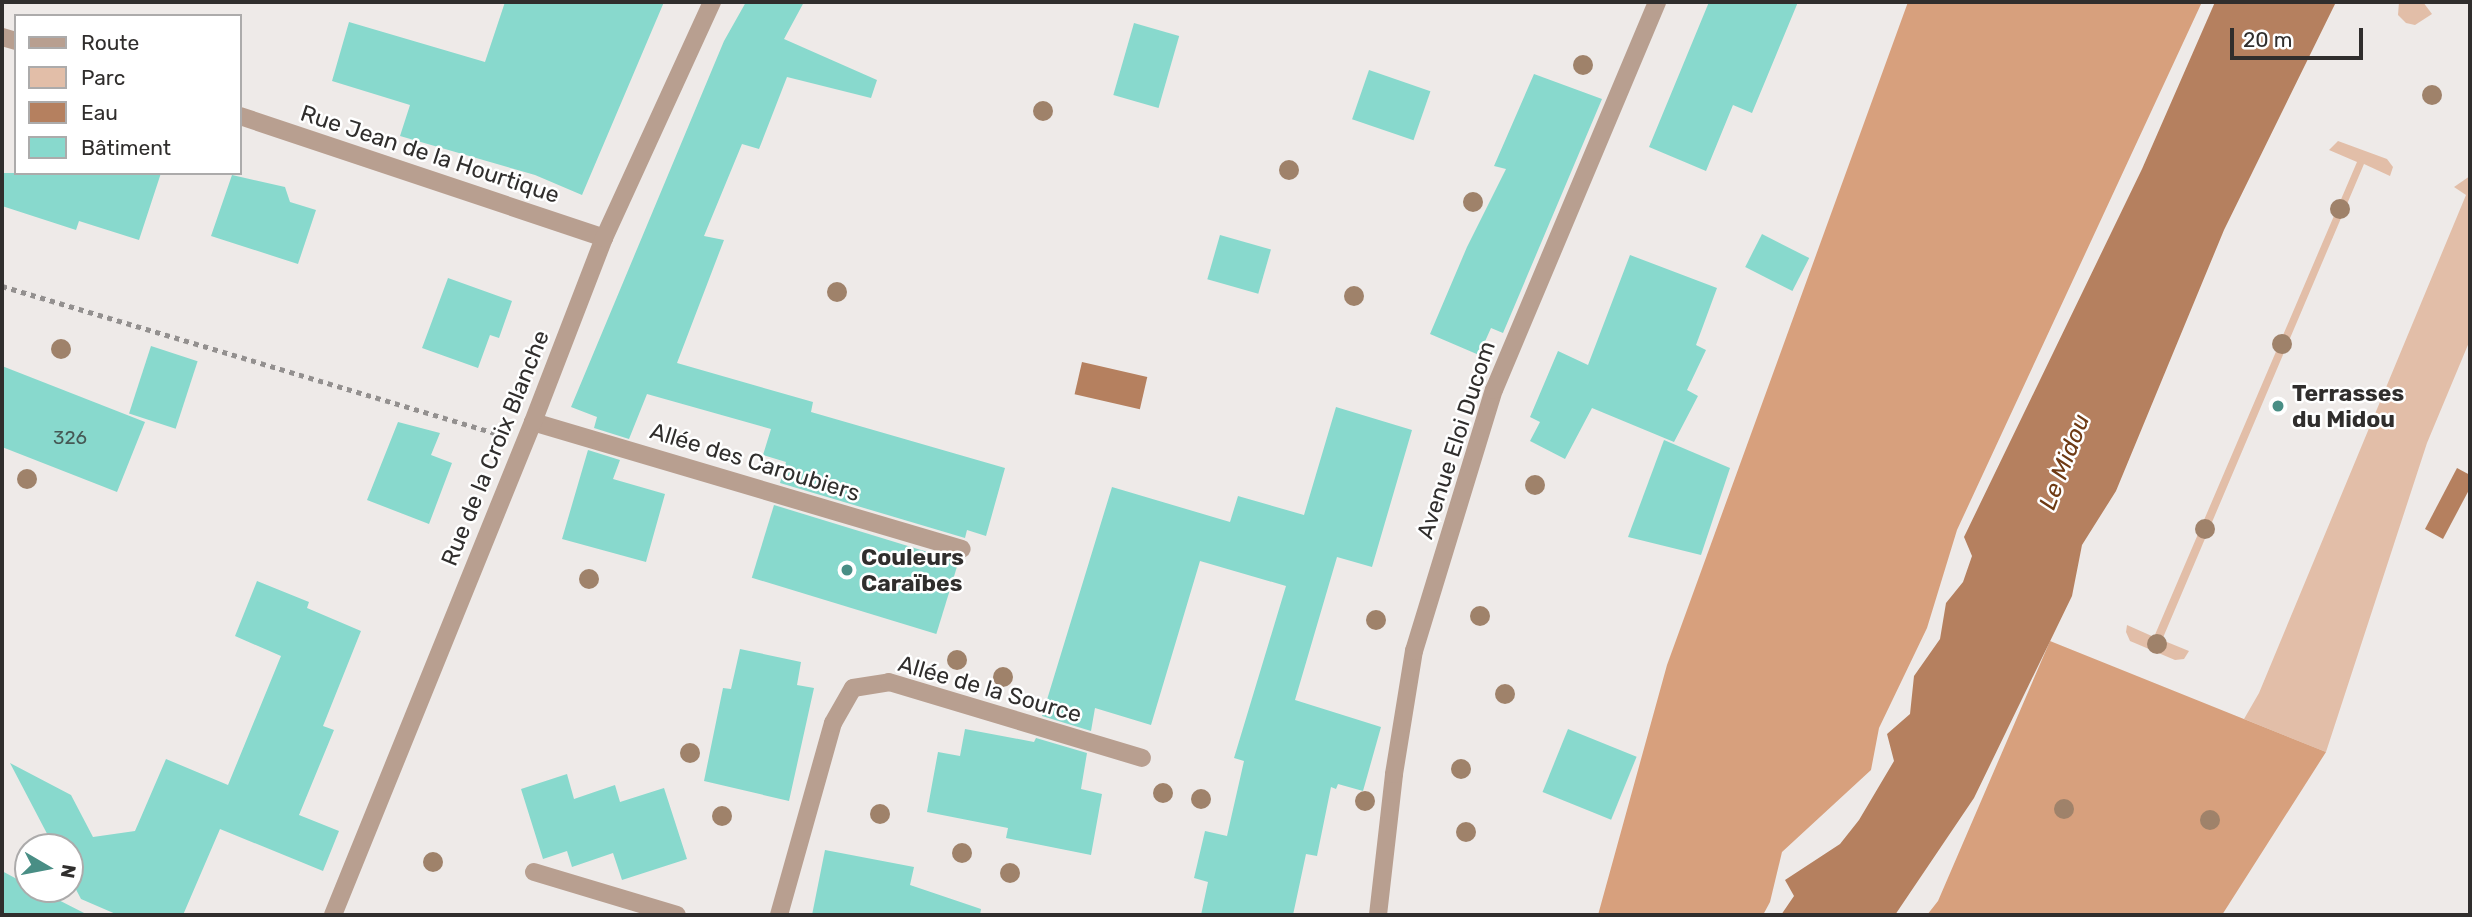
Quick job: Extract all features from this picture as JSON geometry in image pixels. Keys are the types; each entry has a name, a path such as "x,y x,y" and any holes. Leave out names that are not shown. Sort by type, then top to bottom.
{"street":[{"name":"Rue de la Croix Blanche","path":"333,915 533,422 604,238 712,2"},
{"name":"Avenue Eloi Ducom","path":"1378,915 1393,781 1414,651 1494,390 1657,2"},
{"name":"Rue Jean de la Hourtique","path":"242,117 604,238"},
{"name":"Allée des Caroubiers","path":"533,422 962,549"},
{"name":"Allée de la Source","path":"779,915 833,723 853,688 889,682 1142,758"},
{"path":"534,872 677,915"}],"path":[{"path":"2,286 502,436"}],"green space":[{"path":"2399,2 2423,2 2432,14 2415,25 2406,23 2398,15"},
{"path":"2338,141 2387,159 2393,167 2390,176 2364,164 2162,640 2189,651 2184,659 2175,660 2130,641 2126,632 2127,625 2154,637 2357,162 2329,150"},
{"path":"2470,176 2470,340 2427,443 2326,752 2244,719 2259,693 2466,195 2454,187"}],"shaded area":[{"path":"1908,2 2202,2 1957,530 1927,628 1879,728 1871,770 1782,852 1770,902 1763,915 1598,915 1667,665"},
{"path":"2050,641 2326,752 2222,915 1927,915 1938,901"}],"water":[{"name":"Le Midou","path":"2215,2 2336,2 2224,230 2116,491 2082,545 2072,596 1974,798 1895,915 1781,915 1794,896 1785,880 1840,844 1859,820 1894,761 1887,734 1910,714 1914,676 1940,639 1946,603 1963,582 1972,556 1964,537 2142,169"},
{"path":"1082,362 1147,377 1140,409 1075,394"},
{"path":"2457,468 2470,475 2470,488 2443,539 2425,529"}],"building":[{"path":"505,2 664,2 582,195 535,175 400,136 410,105 332,81 349,22 485,62"},
{"path":"746,2 804,2 784,39 877,80 871,98 787,77 759,149 742,144 704,236 724,240 677,363 813,402 811,412 1005,468 986,536 967,530 965,538 780,483 786,462 763,455 771,429 647,394 629,439 594,428 597,417 571,407 724,41"},
{"path":"1709,2 1798,2 1752,113 1733,105 1706,171 1649,147"},
{"path":"1134,23 1179,36 1159,108 1113,95"},
{"path":"1369,70 1430,91 1414,140 1352,119"},
{"path":"1534,74 1602,99 1503,333 1491,328 1479,355 1430,334 1467,247 1506,169 1494,166"},
{"path":"2,173 160,175 139,240 79,221 76,230 2,206"},
{"path":"232,175 285,187 290,202 316,210 298,264 211,236"},
{"path":"1762,234 1809,258 1792,291 1745,267"},
{"path":"1220,235 1271,250 1258,294 1207,279"},
{"path":"1630,255 1717,288 1696,345 1706,350 1687,390 1698,396 1674,442 1592,408 1565,459 1530,441 1540,422 1530,417 1558,351 1588,365"},
{"path":"448,278 512,301 499,338 490,335 478,368 422,348"},
{"path":"151,346 198,361 176,429 129,414"},
{"path":"2,366 145,422 117,492 2,447"},
{"path":"1336,407 1412,430 1372,567 1337,557 1295,700 1381,727 1363,791 1338,784 1336,789 1331,787 1317,856 1306,854 1293,915 1201,915 1208,882 1194,878 1205,831 1227,836 1244,761 1234,758 1286,586 1200,561 1151,725 1095,708 1091,731 1042,716 1112,487 1230,522 1238,496 1304,515"},
{"path":"398,422 440,433 431,455 452,463 429,524 367,500"},
{"path":"1664,440 1730,468 1701,555 1628,537"},
{"path":"588,450 620,460 613,479 665,494 646,562 562,539"},
{"path":"774,505 959,561 936,634 752,578"},
{"path":"257,581 309,602 307,608 361,631 323,726 334,730 299,815 339,831 323,871 220,829 183,915 118,915 84,900 84,833 47,833 10,763 71,795 93,837 135,831 166,759 228,785 281,656 235,636"},
{"path":"740,649 801,662 797,685 814,688 789,801 704,781 723,688 731,689"},
{"path":"965,729 1034,742 1036,738 1087,753 1081,789 1102,794 1091,855 1006,838 1008,828 927,812 938,752 960,756"},
{"path":"1568,729 1637,757 1611,820 1543,792"},
{"path":"567,774 574,799 615,785 620,802 664,788 687,859 622,880 613,853 572,867 567,851 543,859 521,789"},
{"path":"825,850 914,867 910,885 981,909 980,915 812,915"},
{"path":"2,871 14,877 14,903 64,903 88,915 2,915"}],"place":[{"name":"Terrasses du Midou","path":"2278,406"},
{"name":"Couleurs Caraïbes","path":"847,570"}]}
